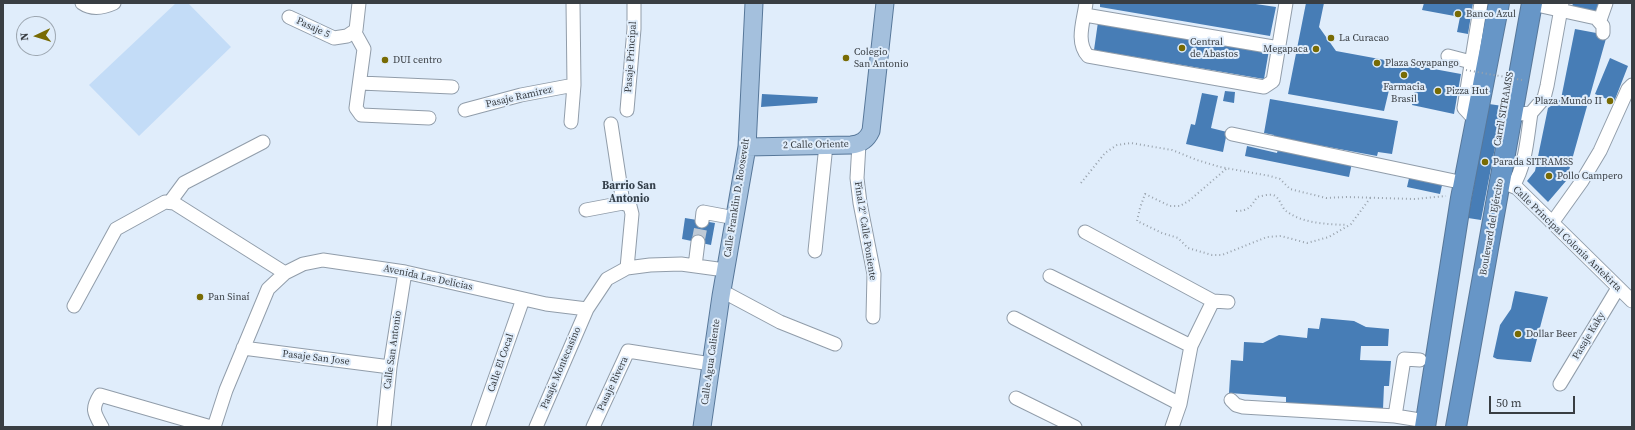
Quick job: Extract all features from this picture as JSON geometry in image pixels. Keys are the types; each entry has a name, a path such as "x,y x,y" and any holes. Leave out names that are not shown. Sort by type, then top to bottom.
{"highway":[{"name":"Boulevard del Ejército","path":"1456,427 1522,112 1529,3"},
{"path":"1427,425 1463,191 1497,10"}],"main road":[{"name":"Calle Franklin D. Roosevelt","path":"722,293 747,147 754,3"},
{"name":"2 Calle Oriente","path":"747,147 859,144 865,140 871,131 885,3"},
{"name":"Carril SITRAMSS","path":"1450,427 1529,3"},
{"name":"Carril SITRAMSS","path":"1427,425 1489,86 1497,36 1497,10"},
{"name":"Calle Agua Caliente","path":"702,427 722,293"}],"street":[{"path":"82,3 87,7 98,8 114,3"},
{"path":"359,3 356,30 354,31 364,49 356,108 361,115 429,118"},
{"path":"571,122 574,85 573,3"},
{"name":"Pasaje Principal","path":"627,110 634,29 634,3"},
{"path":"1476,121 1464,108 1468,66 1481,3"},
{"path":"1529,3 1562,7 1596,18 1601,27 1606,3"},
{"path":"1279,48 1086,9 1080,42 1083,50 1088,56 1264,87 1273,81 1279,48 1282,4"},
{"path":"1522,112 1544,98 1562,7"},
{"name":"Pasaje 5","path":"289,17 334,38 346,36 354,31"},
{"path":"1448,56 1468,66"},
{"path":"360,83 452,87"},
{"name":"Pasaje Ramirez","path":"465,110 521,95 574,85"},
{"path":"1550,221 1582,181 1600,151 1628,89 1632,85"},
{"path":"611,124 623,203"},
{"path":"1232,134 1463,191"},
{"path":"74,306 116,229 158,206 170,202 184,183 263,142"},
{"name":"Final 2° Calle Poniente","path":"859,144 857,178 874,274 873,317"},
{"path":"815,250 826,145"},
{"name":"Calle Principal Colonia Antekirta","path":"1506,184 1550,221 1632,301"},
{"path":"170,202 284,273"},
{"path":"586,210 623,203 630,206 632,214 627,268"},
{"path":"702,221 703,212 735,218"},
{"path":"1085,232 1213,300 1228,302"},
{"path":"695,266 698,242"},
{"name":"Avenida Las Delicias","path":"213,427 226,390 268,289 284,273 303,264 323,260 405,272 523,299 587,309"},
{"path":"587,309 607,279 627,268 673,264 726,270"},
{"name":"Calle San Antonio","path":"384,427 390,367 405,272"},
{"path":"1050,276 1191,346"},
{"name":"Pasaje Kaky","path":"1560,384 1618,288"},
{"path":"722,293 780,322 835,344"},
{"name":"Calle El Cocal","path":"478,427 523,299"},
{"path":"1172,427 1180,404 1191,346 1213,300"},
{"name":"Pasaje Montecasino","path":"536,427 587,309"},
{"path":"1014,318 1180,404"},
{"name":"Pasaje San Jose","path":"243,348 390,367"},
{"name":"Pasaje Rivera","path":"593,427 628,351 711,364"},
{"path":"1395,416 1404,359 1420,360"},
{"path":"102,427 94,414 95,403 100,395 213,427"},
{"path":"1016,398 1075,427"},
{"path":"1231,400 1236,405 1243,407 1395,416 1427,425"}],"path":[{"path":"1468,66 1522,80"},
{"path":"1081,183 1105,153 1117,145 1131,143 1172,150 1197,160 1227,168 1270,176 1280,179 1290,189 1308,195 1326,198 1415,199 1449,196 1463,191"},
{"path":"1227,168 1180,206 1170,206 1145,194 1137,222 1178,238 1188,248 1212,255 1222,255 1267,238 1281,236 1307,244 1329,237 1349,225 1357,218 1370,198"},
{"path":"1236,211 1244,211 1251,208 1257,197 1273,195 1278,198 1286,211 1294,215 1313,222 1349,225"}],"shaded area":[{"path":"176,3 188,3 231,47 139,136 89,85"}],"building":[{"path":"1100,3 1249,3 1276,7 1270,36 1100,7"},
{"path":"1306,3 1324,3 1319,27 1336,51 1461,74 1454,114 1412,105 1415,91 1390,86 1384,111 1288,94"},
{"path":"1424,3 1473,3 1468,34 1457,32 1460,17 1422,10"},
{"path":"1573,3 1603,3 1600,14 1572,7"},
{"path":"1098,22 1269,50 1264,79 1094,50"},
{"path":"1575,29 1607,35 1566,181 1548,202 1527,181 1535,171 1548,108 1561,99"},
{"path":"1610,58 1628,66 1614,102 1595,94"},
{"path":"1225,91 1235,92 1234,103 1223,101"},
{"path":"1202,93 1218,96 1211,128 1227,132 1223,152 1186,144 1191,124 1195,125"},
{"path":"762,94 818,97 817,103 761,107"},
{"path":"1270,99 1398,121 1392,154 1378,152 1377,156 1274,137 1274,135 1264,133"},
{"name":"Parada SITRAMSS","path":"1489,104 1503,106 1481,220 1468,218"},
{"path":"1247,146 1277,153 1278,149 1352,163 1349,177 1245,156"},
{"path":"1410,174 1443,181 1440,194 1407,187"},
{"path":"685,218 715,223 711,245 682,239"},
{"name":"Dollar Beer","path":"1515,291 1548,297 1531,362 1497,359 1493,357 1500,325 1511,309"},
{"path":"1321,318 1354,321 1366,327 1389,329 1388,346 1361,346 1360,360 1391,361 1389,386 1384,386 1383,409 1286,405 1286,397 1229,393 1231,360 1243,361 1244,342 1263,343 1279,335 1307,338 1308,328 1319,329"}],"tunnel":[{"path":"698,242 702,221"}],"place":[{"name":"Banco Azul","path":"1458,14"},
{"name":"La Curacao","path":"1331,38"},
{"name":"Central de Abastos","path":"1182,48"},
{"name":"Megapaca","path":"1316,49"},
{"name":"Colegio San Antonio","path":"846,58"},
{"name":"DUI centro","path":"385,60"},
{"name":"Plaza Soyapango","path":"1377,63"},
{"name":"Farmacia Brasil","path":"1404,75"},
{"name":"Pizza Hut","path":"1438,91"},
{"name":"Plaza Mundo II","path":"1610,101"},
{"name":"Parada SITRAMSS","path":"1485,162"},
{"name":"Pollo Campero","path":"1549,176"},
{"name":"Pan Sinaí","path":"200,297"},
{"name":"Dollar Beer","path":"1518,334"}],"district":[{"name":"Barrio San Antonio","path":"629,192"}]}
